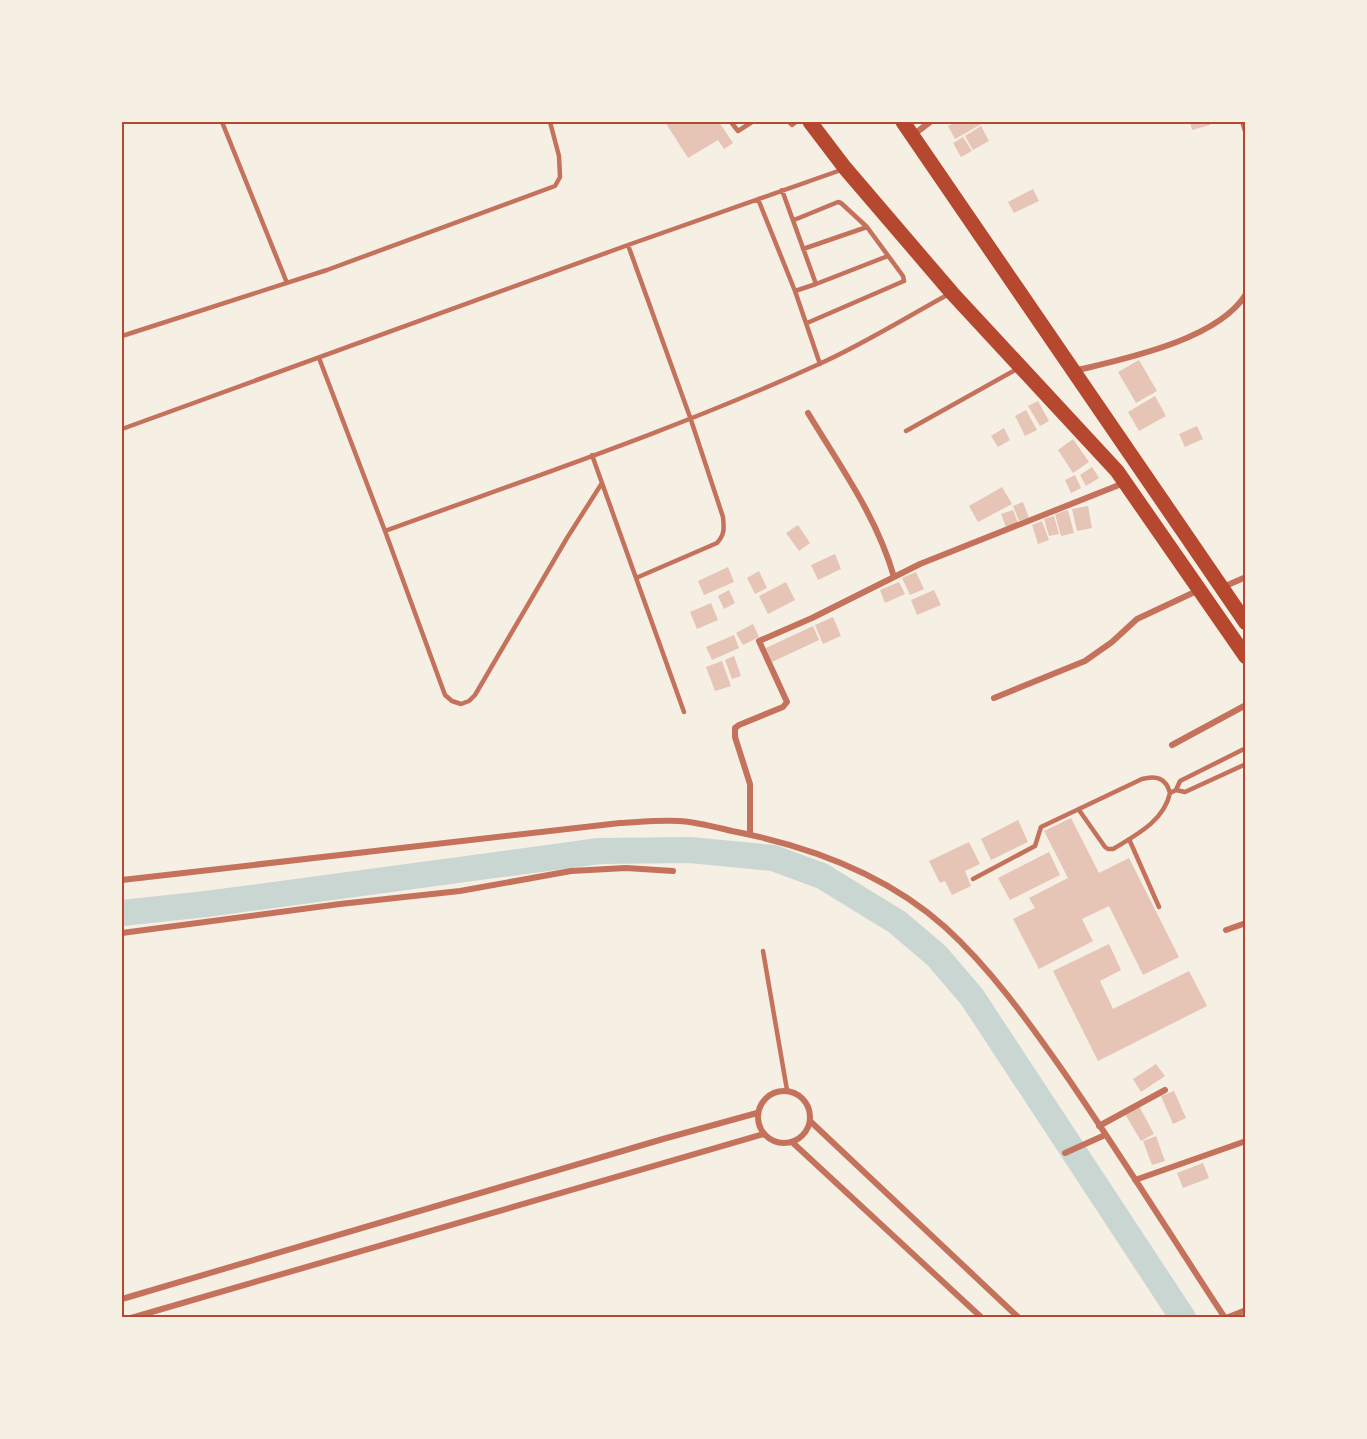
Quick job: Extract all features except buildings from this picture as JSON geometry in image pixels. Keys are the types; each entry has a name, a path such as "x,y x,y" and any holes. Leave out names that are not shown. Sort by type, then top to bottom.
{"highway":[{"path":"810,122 845,168 952,293 1022,366 1125,482 1245,657"},
{"path":"903,122 1244,617"}],"street":[{"path":"912,135 930,122"},
{"path":"1243,122 1245,132"},
{"path":"1074,371 1160,349 1227,314 1245,294"},
{"path":"808,413 868,512 889,559 894,577"},
{"path":"750,834 750,784 735,737 735,728 783,707 787,702 759,641 956,549 1125,482"},
{"path":"1222,588 1245,577"},
{"path":"994,698 1085,661 1112,642 1137,619 1200,590"},
{"path":"1172,745 1245,705"},
{"path":"122,880 620,824 680,821 750,834 805,848 826,856 923,909 967,950 1019,1009 1226,1317 1245,1310"},
{"path":"122,933 340,904 460,891 571,871 626,868 673,871"},
{"path":"1226,930 1245,923"},
{"path":"787,1090 800,1096 804,1101 808,1107 810,1121 804,1134 792,1142 777,1142 764,1134 758,1124 757,1113 763,1100 773,1092 787,1090"},
{"path":"1099,1126 1165,1090"},
{"path":"122,1299 757,1113"},
{"path":"810,1121 1019,1317"},
{"path":"131,1317 764,1134"},
{"path":"1067,1152 1105,1135"},
{"path":"1135,1180 1245,1141"},
{"path":"792,1142 982,1317"}],"lane":[{"path":"222,122 287,283"},
{"path":"122,336 287,283 555,186 560,177 560,166 550,122"},
{"path":"731,122 738,130 752,122"},
{"path":"789,122 792,125 796,122"},
{"path":"122,429 628,244 845,168"},
{"path":"782,190 816,284"},
{"path":"758,199 795,291 820,364"},
{"path":"794,220 838,202 867,227 903,276 902,283 807,323"},
{"path":"802,249 867,227"},
{"path":"628,244 723,517 723,536 717,543 636,578"},
{"path":"795,291 888,256"},
{"path":"385,531 592,455 820,364 952,293"},
{"path":"319,357 445,695 452,701 461,704 469,701 475,695 602,483"},
{"path":"906,431 1022,366"},
{"path":"592,455 684,712"},
{"path":"1078,810 1108,849 1113,849 1147,827 1159,815 1180,781 1245,748"},
{"path":"973,879 1035,846 1041,827 1142,779 1152,776 1161,779 1173,791 1185,792 1245,764"},
{"path":"1129,839 1159,907"},
{"path":"763,951 787,1090"}],"waterway":[{"path":"122,913 206,904 599,851 690,850 773,858 822,876 897,922 937,956 972,997 1183,1318"}]}
